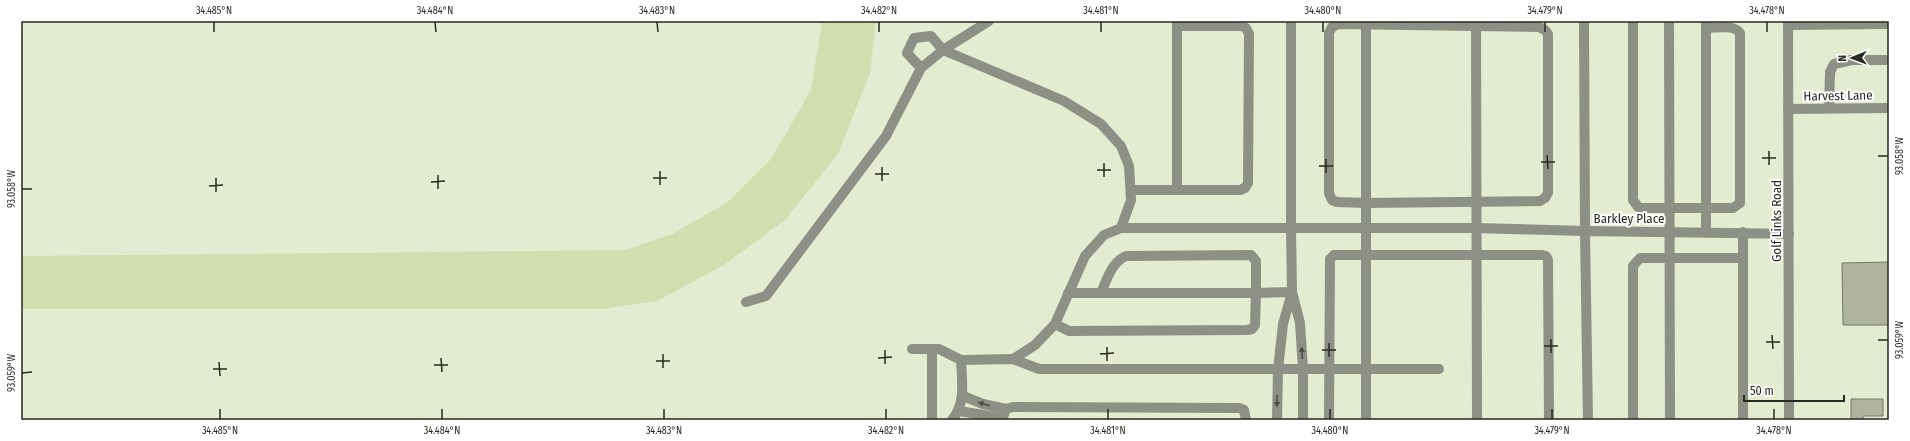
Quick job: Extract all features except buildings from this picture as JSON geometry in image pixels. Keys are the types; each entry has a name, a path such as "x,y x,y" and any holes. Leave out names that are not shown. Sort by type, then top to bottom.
{"street":[{"path":"746,302 766,296 886,136 921,68 943,50 989,21"},
{"path":"1291,21 1292,292 1300,323 1303,369 1303,420"},
{"path":"1013,359 1035,345 1054,324 1085,256 1104,235 1121,228 1366,227 1585,231 1584,21"},
{"path":"1633,21 1633,200 1638,207 1642,208 1706,208 1737,206 1740,203 1740,33 1736,29 1706,25 1706,208 1706,232"},
{"path":"1669,21 1670,420"},
{"path":"1366,23 1366,420"},
{"path":"1402,23 1513,24 1539,27 1545,30 1548,34 1548,193 1546,198 1540,201 1366,203 1337,202 1332,200 1329,193 1329,34 1332,27 1338,24 1402,23"},
{"path":"1476,23 1477,420"},
{"path":"1788,23 1889,24"},
{"name":"Golf Links Road","path":"1788,23 1789,420"},
{"path":"1131,190 1240,190 1246,188 1248,183 1249,34 1246,28 1242,26 1177,24 1177,189"},
{"path":"921,68 907,53 914,38 931,36 943,50 1064,101 1101,124 1121,146 1129,166 1131,200 1121,228"},
{"path":"1829,108 1830,72 1834,64 1852,60 1889,60"},
{"name":"Harvest Lane","path":"1788,109 1889,108"},
{"name":"Barkley Place","path":"1588,420 1585,231 1743,232 1789,234"},
{"path":"1743,232 1743,420"},
{"path":"1054,324 1069,331 1252,329 1255,325 1256,261 1251,255 1126,256 1120,259 1113,268 1101,293"},
{"path":"1329,420 1330,259 1334,255 1542,255 1546,256 1548,260 1549,420"},
{"path":"1633,420 1633,266 1640,258 1743,258"},
{"path":"1068,293 1292,292"},
{"path":"1277,420 1278,369 1283,324 1292,292"},
{"path":"912,349 939,349 961,360 1013,359 1039,369 1439,369"},
{"path":"932,349 932,420"},
{"path":"952,420 959,411 963,396 961,360"},
{"path":"963,396 983,404 1004,416"},
{"path":"1004,416 1013,406 1239,408 1244,410 1246,420"},
{"path":"959,411 1004,416"}],"green space":[{"path":"822,21 876,21 870,73 838,154 785,220 724,265 657,301 603,309 21,309 21,256 625,250 672,234 728,202 771,159 811,90"}]}
